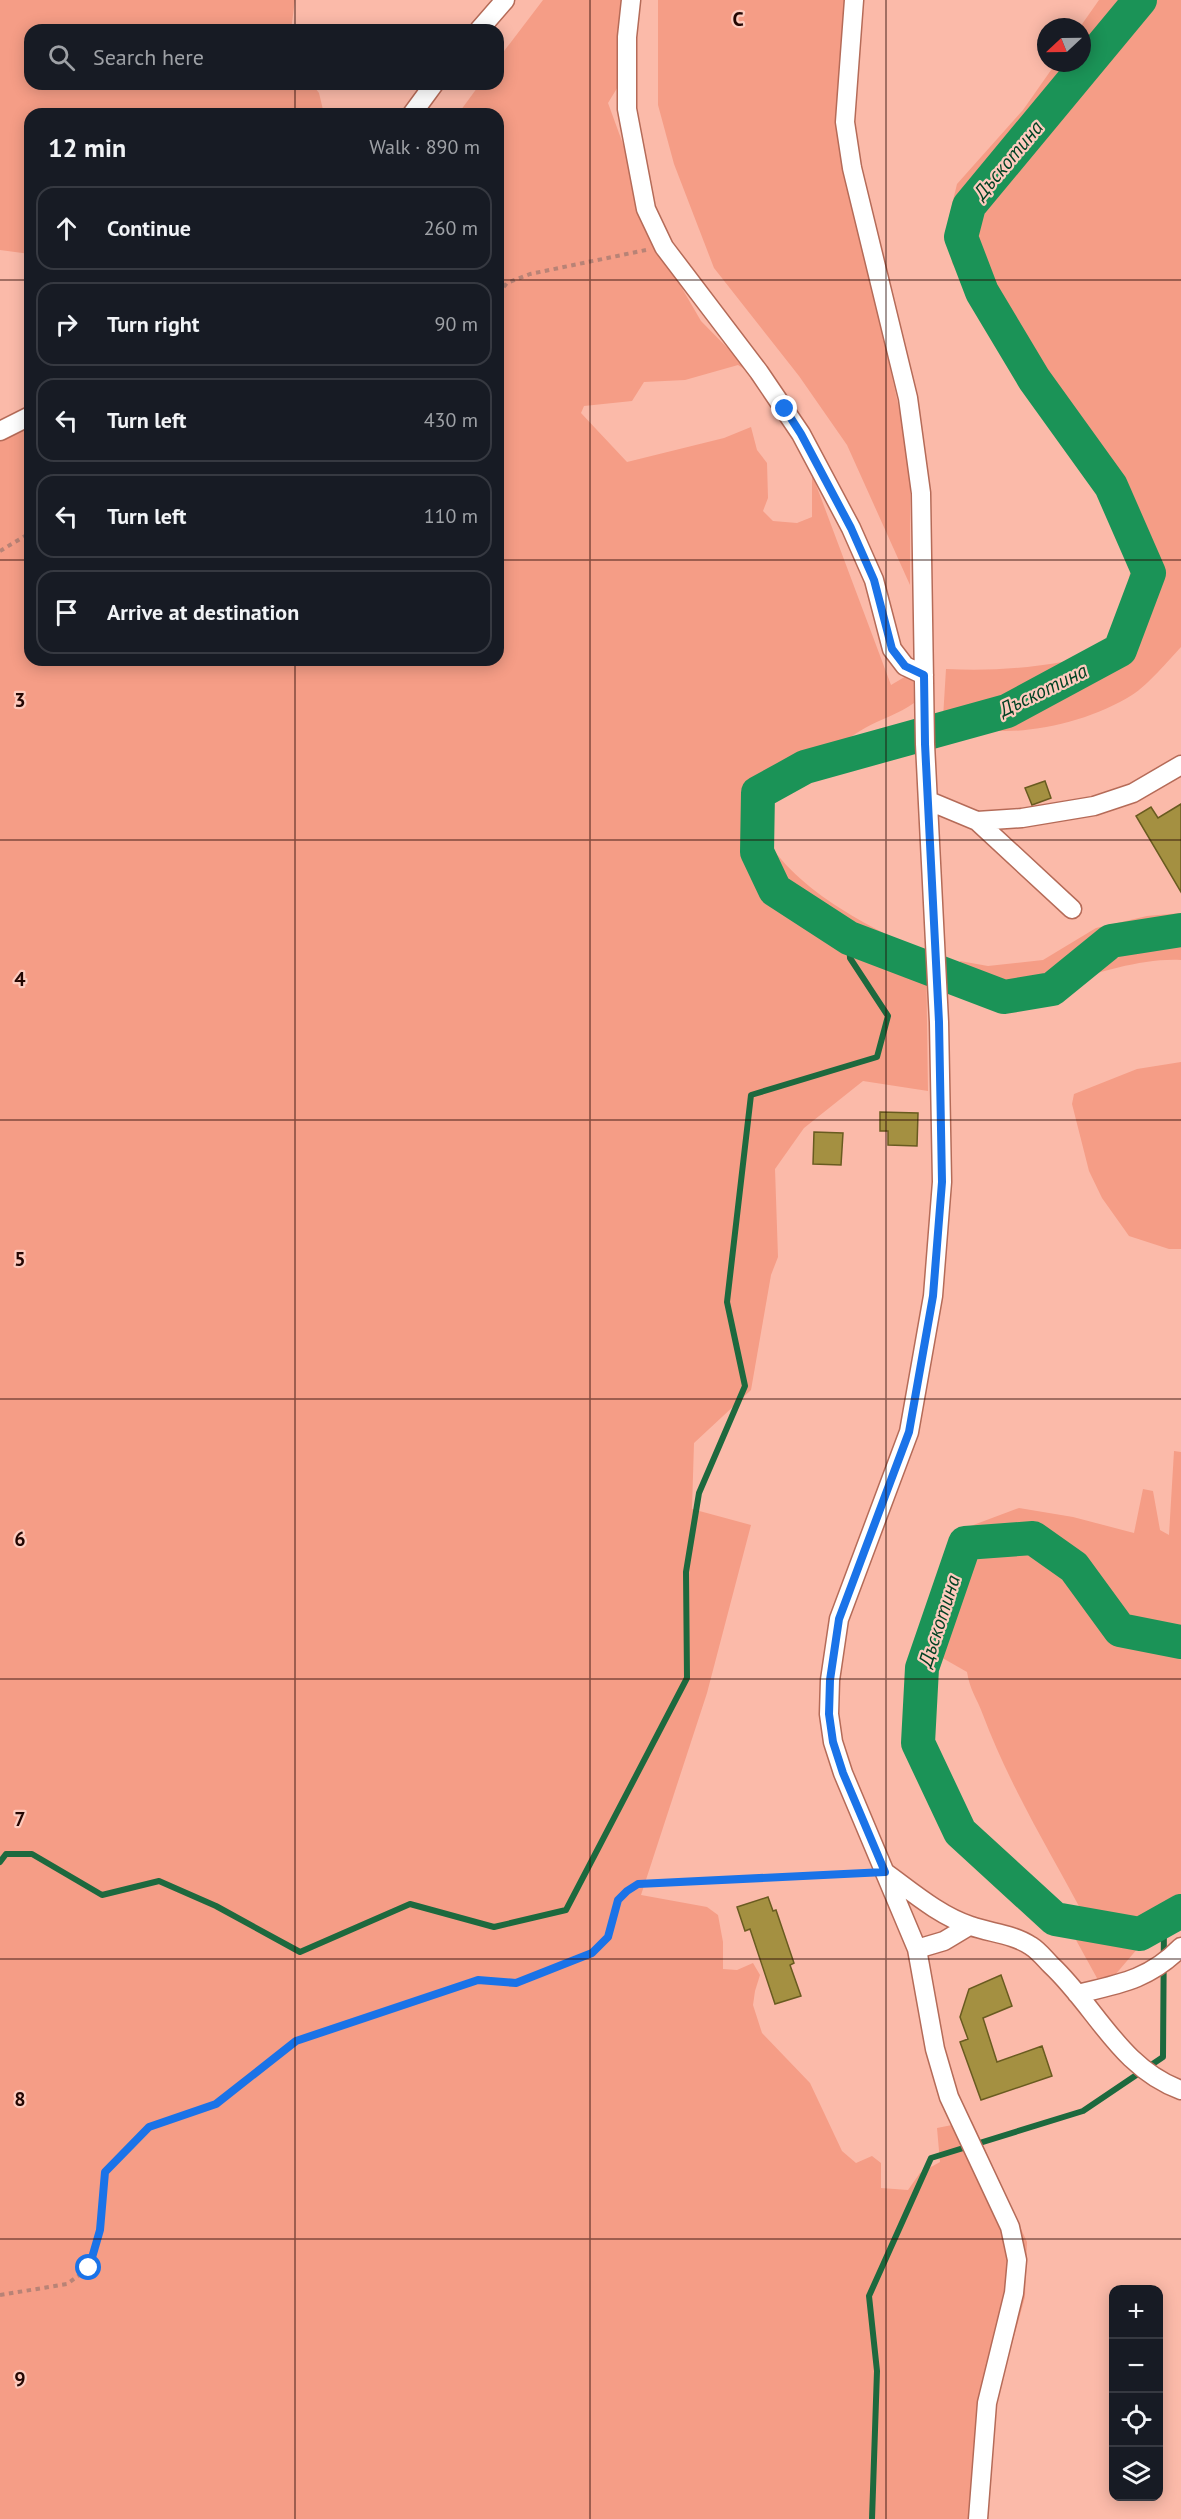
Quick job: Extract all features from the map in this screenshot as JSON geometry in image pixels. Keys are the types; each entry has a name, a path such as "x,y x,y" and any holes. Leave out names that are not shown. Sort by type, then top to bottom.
{"street":[{"path":"484,24 505,0"},
{"path":"631,0 627,37 627,109 638,177 646,209 664,247 759,372 801,434 851,528 874,580 892,649 905,666 924,675"},
{"path":"854,0 845,122 852,168 908,398 921,493 925,744 936,949 942,1182 933,1296 909,1432 839,1619 830,1680 829,1714 833,1742 843,1773 917,1949 935,2049 949,2097 1010,2227 1017,2260 1014,2293 987,2403 978,2519"},
{"path":"417,108 430,90"},
{"path":"0,431 24,420"},
{"path":"977,821 1022,818 1094,806 1133,793 1181,765"},
{"path":"928,801 977,821 1072,909"},
{"path":"885,1872 924,1901 969,1926 1005,1934 1032,1947 1061,1974 1113,2042 1140,2067 1181,2091"},
{"path":"917,1949 944,1941 969,1926"},
{"path":"1077,1994 1120,1984 1142,1976 1165,1964 1181,1947"}],"path":[{"path":"504,287 507,283 530,274 664,247"},
{"path":"0,551 24,537"},
{"path":"0,2295 67,2284 89,2268 100,2230 105,2172 149,2127 216,2104 296,2041 478,1980 516,1983 592,1953 608,1937 618,1900 638,1884 885,1872"}],"shaded area":[{"path":"0,0 295,0 292,24 24,24 24,90 317,90 323,108 24,108 24,253 0,250"},
{"path":"543,0 638,0 636,57 608,103 665,259 701,321 753,374 738,365 685,380 644,382 632,401 584,406 581,413 627,462 724,438 751,427 757,450 767,463 768,498 763,511 773,521 797,523 812,517 812,474 891,685 913,672 914,703 859,732 816,761 782,770 770,776 761,785 757,794 758,819 768,841 784,862 804,882 853,916 926,951 928,1091 863,1081 804,1128 775,1169 778,1257 771,1275 751,1390 694,1443 692,1509 751,1525 707,1693 641,1895 707,1907 718,1915 723,1942 723,1969 737,1970 753,1963 760,1975 753,2005 762,2033 810,2083 842,2151 856,2163 872,2156 881,2163 881,2188 908,2190 920,2173 940,2162 937,2128 972,2121 1027,2242 1025,2297 992,2416 975,2519 0,2519 0,438 24,427 24,666 504,666 504,108 462,108 476,90 504,90 504,51"},
{"path":"658,0 852,0 839,116 861,239 910,457 910,585 847,445 799,376 714,268 674,164 658,105"},
{"path":"1099,0 1181,0 1181,647 1138,691 1103,710 1071,721 1038,728 989,730 943,718 946,669 987,670 1028,667 1108,652 1120,623 1136,543 1075,423 998,334 952,263 948,221 957,184 1023,110 1050,72 1091,72 1091,18 1086,18"},
{"path":"1181,913 1181,960 1152,961 1122,967 1002,1002 989,1002 962,996 960,961 988,966 1043,960 1096,928 1147,916"},
{"path":"1181,1062 1181,1249 1169,1249 1129,1236 1102,1198 1089,1171 1072,1104 1074,1094 1137,1069"},
{"path":"1174,1451 1181,1452 1181,1921 1150,1934 1103,1989 1076,1940 1087,1921 1006,1768 967,1672 932,1652 926,1629 960,1530 1019,1508 1073,1517 1134,1533 1143,1489 1153,1491 1160,1530 1169,1535"}],"building":[{"path":"1045,781 1051,798 1032,805 1025,788"},
{"path":"1181,804 1181,892 1136,816 1151,807 1158,818"},
{"path":"880,1112 918,1113 917,1146 888,1145 888,1131 880,1131"},
{"path":"814,1132 843,1133 841,1165 813,1164"},
{"path":"768,1897 773,1911 776,1910 794,1963 790,1965 801,1996 775,2004 750,1929 745,1931 737,1907"},
{"path":"1001,1975 1012,2006 983,2018 997,2062 1042,2046 1052,2076 981,2100 960,2042 968,2039 960,2017 969,1989"}],"waterway":[{"name":"Дъскотина","path":"1140,0 969,206 961,237 982,292 1034,379 1111,486 1149,573 1120,650 1007,711 805,767 758,793 757,852 775,890 849,938 1004,997 1052,989 1111,941 1181,930"},
{"path":"0,1862 6,1854 32,1854 102,1895 159,1881 216,1906 300,1952 410,1904 494,1927 566,1910 687,1678 686,1572 699,1493 745,1386 727,1302 751,1095 877,1057 888,1016 850,958 849,938"},
{"name":"Дъскотина","path":"1181,1642 1120,1630 1074,1567 1033,1538 965,1543 922,1668 918,1743 960,1832 1055,1919 1140,1934 1181,1911"},
{"path":"872,2519 877,2371 869,2296 931,2158 1083,2111 1163,2057 1164,1920"}],"route":[{"path":"89,2268 100,2230 105,2172 149,2127 216,2104 296,2041 478,1980 516,1983 592,1953 608,1937 618,1900 638,1884 885,1872 843,1773 833,1742 829,1714 830,1680 839,1619 909,1432 933,1296 942,1182 939,1022 925,744 924,675 905,666 892,649 874,580 851,528 801,434 785,409"}]}
